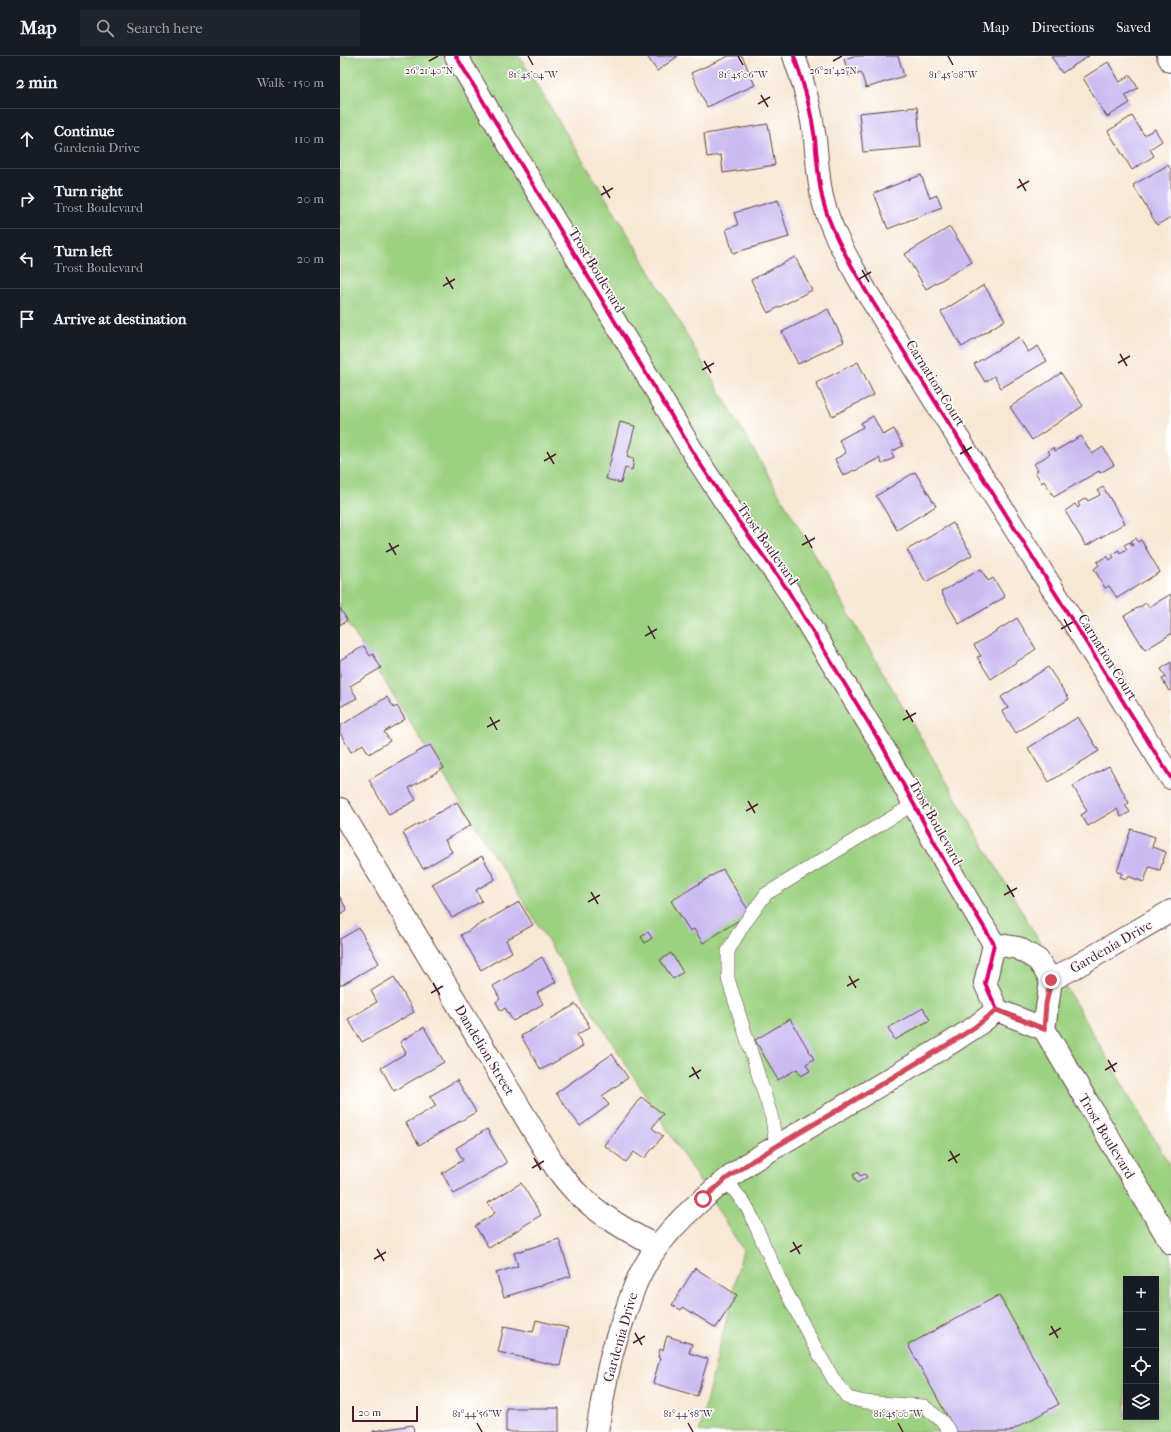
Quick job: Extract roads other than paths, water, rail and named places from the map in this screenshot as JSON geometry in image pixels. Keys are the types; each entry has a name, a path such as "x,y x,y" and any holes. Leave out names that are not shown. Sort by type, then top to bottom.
{"street":[{"name":"Trost Boulevard","path":"456,56 699,462 734,515 787,589 883,747 945,862 994,944"},
{"name":"Carnation Court","path":"794,56 804,82 811,114 822,198 838,243 866,291 1171,778"},
{"path":"1168,56 1171,61"},
{"name":"Dandelion Street","path":"340,809 556,1168 575,1191 587,1202 614,1222 657,1247"},
{"name":"Gardenia Drive","path":"1051,980 1171,911"},
{"path":"994,944 1018,948 1038,960 1051,980 1046,1004 1044,1029 997,1010 984,983 994,944"},
{"name":"Gardenia Drive","path":"597,1432 614,1346 632,1292 642,1269 657,1247 681,1220 726,1179 752,1161 952,1042 997,1010"},
{"name":"Trost Boulevard","path":"1044,1029 1171,1242"}],"lane":[{"path":"776,1147 772,1118 728,979 728,951 742,927 766,894 914,804"},
{"path":"726,1179 748,1209 780,1280 815,1347 834,1380 848,1398 865,1402 924,1406 942,1421 950,1432"}]}
